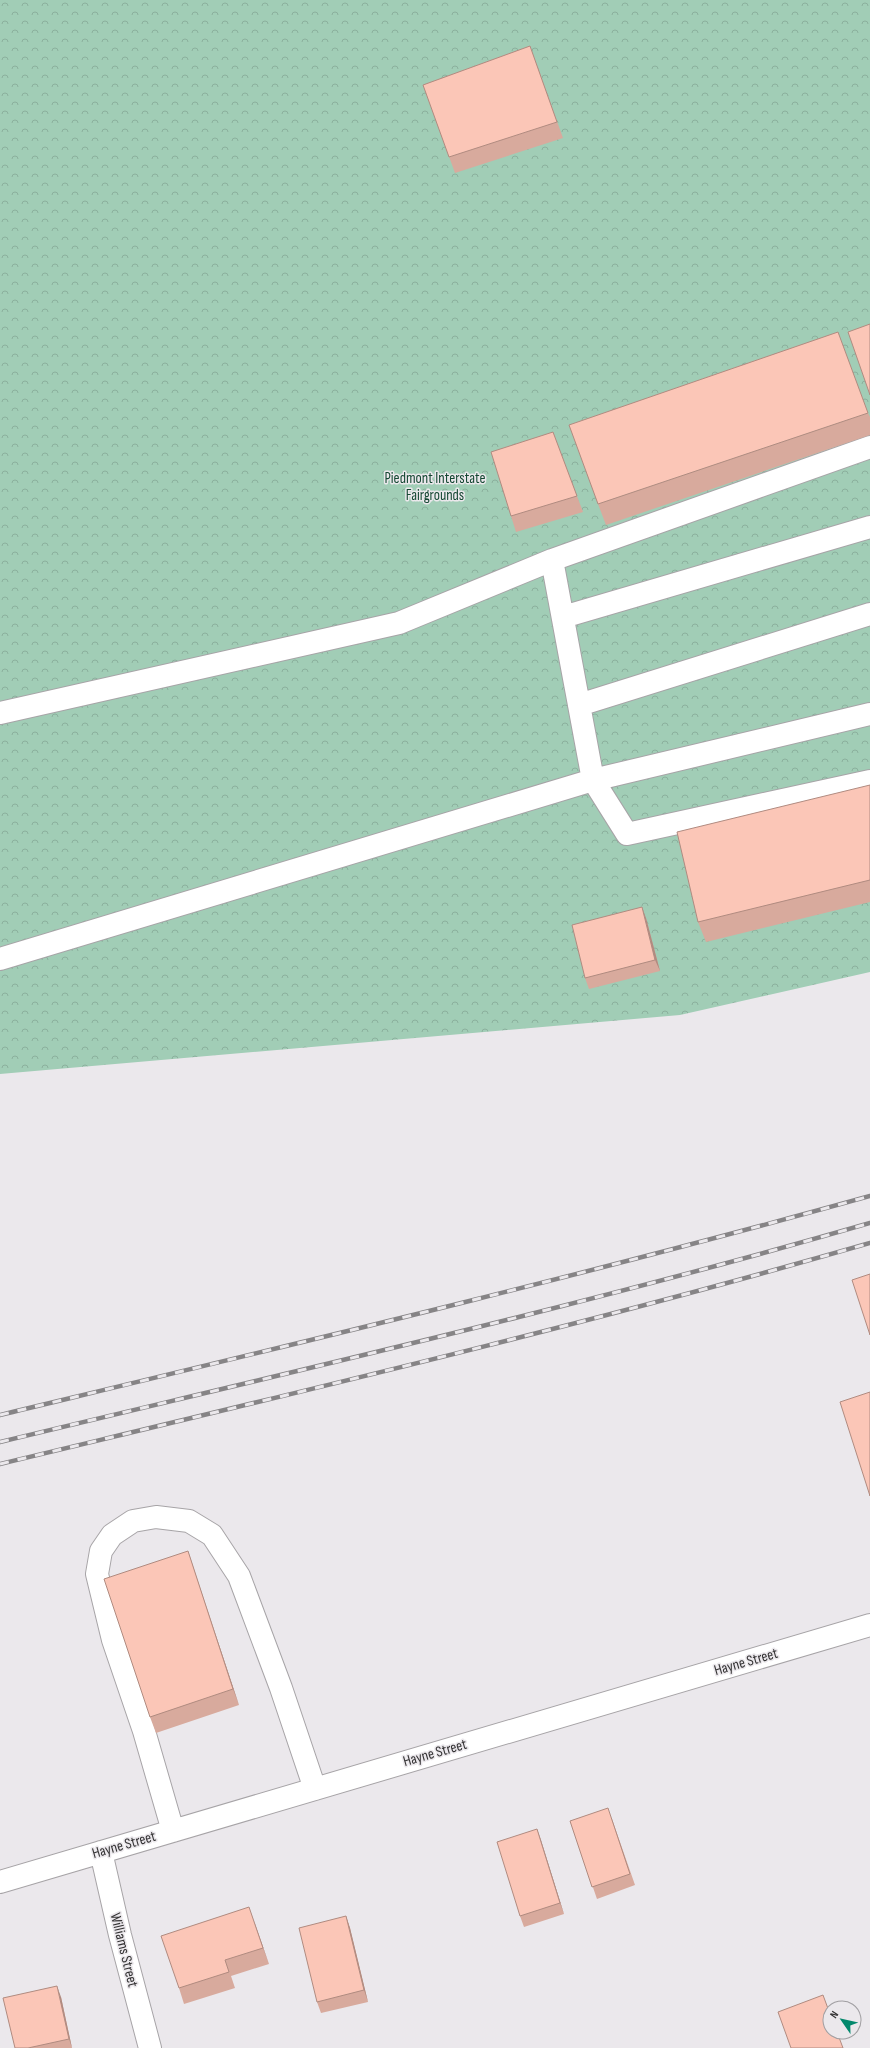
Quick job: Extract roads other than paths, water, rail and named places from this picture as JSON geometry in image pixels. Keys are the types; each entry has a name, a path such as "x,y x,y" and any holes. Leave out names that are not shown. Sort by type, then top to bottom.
{"street":[{"path":"0,713 399,623 552,560 870,447"},
{"path":"563,617 870,527"},
{"path":"552,560 593,780 627,834 870,781"},
{"path":"579,705 870,614"},
{"path":"0,959 593,780 870,714"},
{"path":"173,1831 144,1731 113,1640 97,1574 101,1551 112,1535 133,1522 156,1517 189,1521 212,1535 239,1576 281,1688 315,1788"},
{"name":"Hayne Street","path":"0,1882 870,1625"},
{"name":"Williams Street","path":"101,1852 120,1935 150,2048"}],"railway":[{"path":"0,1415 545,1282 762,1226 870,1196"},
{"path":"0,1442 545,1310 870,1223"},
{"path":"0,1464 545,1331 870,1243"}],"park label":[{"name":"Piedmont Interstate Fairgrounds","path":"435,486"}]}
